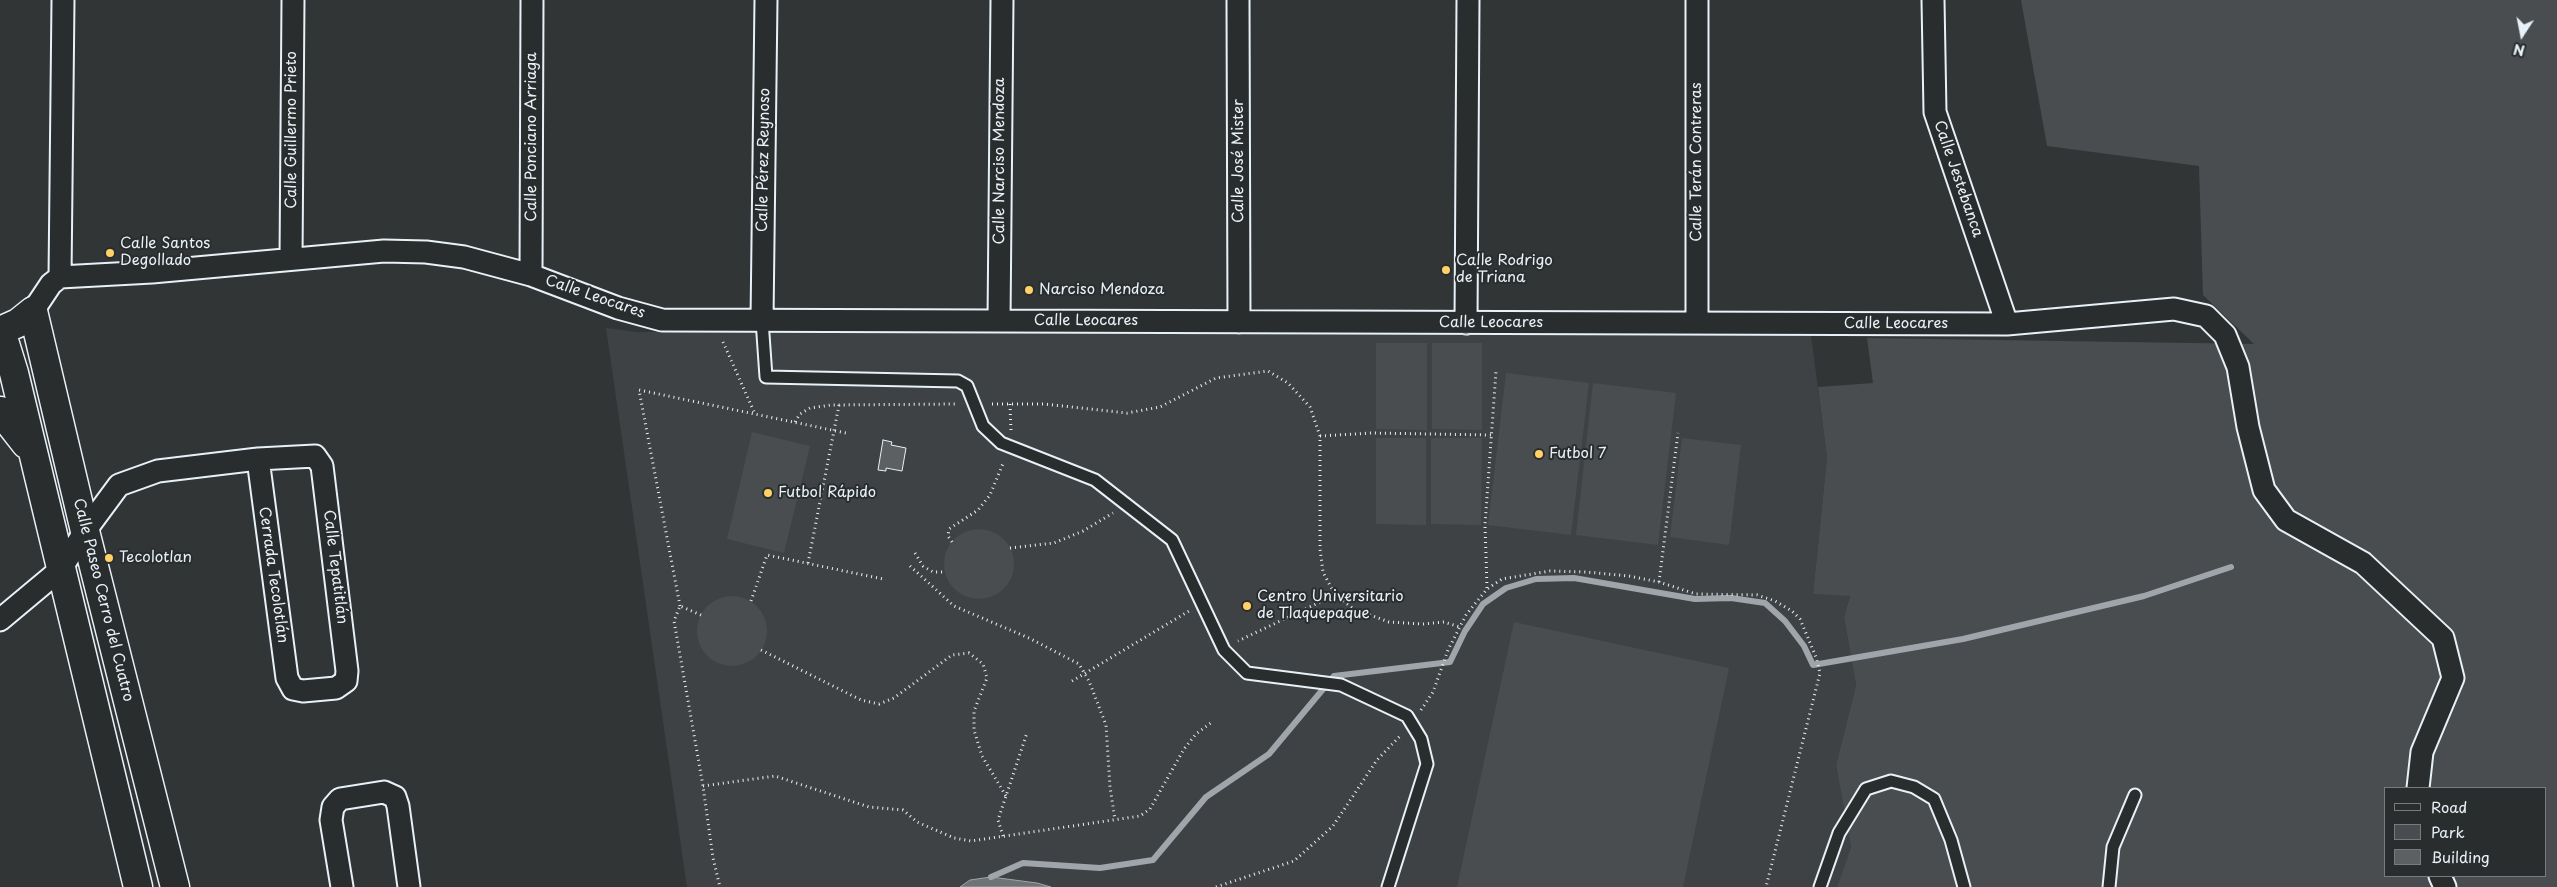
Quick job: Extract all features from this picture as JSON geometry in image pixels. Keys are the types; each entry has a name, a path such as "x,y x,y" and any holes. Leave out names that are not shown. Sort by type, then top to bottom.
{"street":[{"path":"63,0 60,277 51,284 33,312 18,323 1,331 14,373 138,887"},
{"name":"Calle Guillermo Prieto","path":"291,259 293,0"},
{"name":"Calle Ponciano Arriaga","path":"531,275 532,0"},
{"name":"Calle Pérez Reynoso","path":"762,320 766,0"},
{"name":"Calle Narciso Mendoza","path":"999,321 1002,0"},
{"name":"Calle José Mister","path":"1238,0 1239,322"},
{"path":"1466,323 1468,0"},
{"name":"Calle Terán Contreras","path":"1697,0 1697,324"},
{"name":"Calle Jestebanca","path":"1933,0 1935,112 2007,324"},
{"name":"Calle Leocares","path":"60,277 384,252 426,252 464,257 531,275 618,308 662,320 2007,324 2174,309 2206,316 2225,335 2238,367 2248,427 2264,490 2286,520 2363,563 2443,638 2453,678 2422,752 2418,787"},
{"name":"Calle Paseo Cerro del Cuatro","path":"33,312 85,531 174,887"},
{"path":"0,411 15,427 32,454"},
{"name":"Calle Tepatitlán","path":"258,459 315,456 322,466 347,671 346,681 336,688 302,691 293,688"},
{"path":"0,620 61,570 85,531 119,485 158,471 258,459"},
{"name":"Cerrada Tecolotlán","path":"258,459 287,678 293,688"},
{"path":"342,887 331,820 333,807 340,799 384,792 395,796 398,806 409,887"}],"lane":[{"path":"762,320 766,377 958,381 967,386 983,426 1001,443 1095,480 1172,540 1223,647 1247,673 1341,685 1407,716 1421,739 1427,764 1388,887"},
{"path":"1820,887 1839,833 1866,789 1891,781 1914,787 1934,798 1950,840 1964,887"},
{"path":"2109,887 2114,847 2135,796"}],"path":[{"path":"713,320 755,414"},
{"path":"794,422 810,408 838,405 1044,404 1127,413 1160,407 1216,378 1268,371 1288,383 1310,406 1320,436 1320,549 1323,572 1335,595 1354,609 1388,622 1422,624 1444,622 1460,627"},
{"path":"1487,589 1485,525 1496,371"},
{"path":"720,887 712,858 703,786 674,621 680,606 639,390 846,433"},
{"path":"952,542 948,536 949,529 978,510 990,495 1011,438 1010,404"},
{"path":"808,563 838,405"},
{"path":"1320,436 1372,433 1492,435"},
{"path":"1659,582 1678,433"},
{"path":"1010,548 1054,543 1083,532 1127,504"},
{"path":"915,553 923,566 933,572 945,572"},
{"path":"751,601 767,555 883,579"},
{"path":"910,566 954,606 1036,642 1078,664 1106,725 1110,788 1115,820"},
{"path":"1216,887 1294,861 1333,826 1377,760 1412,724 1433,692 1448,650 1466,615 1487,589 1502,579 1550,571 1629,576 1659,582 1696,594 1757,595 1775,601 1792,611 1800,619 1816,657 1820,673 1766,887"},
{"path":"1223,647 1335,595"},
{"path":"1072,681 1202,604"},
{"path":"680,606 701,616"},
{"path":"761,650 861,700 879,704 894,698 952,655 969,653 983,664 987,678 974,711 974,730 982,756 1006,796"},
{"path":"703,786 775,776 869,807 903,810 917,822 954,838 972,841 1140,816 1150,809 1184,749 1196,734 1212,722"},
{"path":"1003,836 998,820 1027,733"}],"shaded area":[{"name":"Centro Universitario de Tlaquepaque","path":"606,328 637,332 1811,335 1827,458 1813,594 1850,595 1844,617 1856,685 1836,765 1851,847 1837,887 687,887"},
{"path":"991,877 1037,883 1051,887 960,887 970,880"}],"green space":[{"path":"2021,0 2557,0 2557,887 1837,887 1851,847 1836,765 1856,685 1844,617 1850,596 1813,594 1827,458 1818,387 1873,383 1867,338 2254,344 2203,295 2199,166 2047,146"},
{"path":"1376,343 1427,343 1427,430 1376,429"},
{"path":"1432,343 1482,343 1482,430 1432,429"},
{"name":"Futbol 7","path":"1506,373 1589,383 1571,535 1488,525"},
{"name":"Futbol 7","path":"1593,383 1676,393 1658,545 1576,535"},
{"name":"Futbol Rápido","path":"752,432 810,446 784,553 727,539"},
{"path":"1376,438 1426,438 1426,525 1376,524"},
{"path":"1431,438 1482,438 1481,525 1431,524"},
{"path":"1682,438 1741,445 1729,545 1670,537"},
{"path":"979,529 998,535 1008,545 1014,564 1008,583 998,593 979,599 960,593 950,583 944,564 950,545 960,535"},
{"path":"732,596 751,602 761,612 767,631 761,650 751,660 732,666 713,660 703,650 697,631 703,612 713,602"},
{"path":"1514,622 1729,668 1683,887 1457,887"}],"building":[{"path":"883,440 892,442 891,445 906,448 902,471 886,468 886,471 878,470"}],"waterway":[{"path":"991,877 1023,863 1100,868 1153,860 1206,797 1269,754 1334,676 1450,662 1465,631 1483,604 1506,588 1536,579 1574,578 1695,599 1731,598 1765,603 1785,621 1804,646 1813,665 1963,639 2144,596 2231,567"}],"place":[{"name":"Calle Santos Degollado","path":"110,253"},
{"name":"Calle Rodrigo de Triana","path":"1446,270"},
{"name":"Narciso Mendoza","path":"1029,290"},
{"name":"Futbol 7","path":"1539,454"},
{"name":"Futbol Rápido","path":"768,493"},
{"name":"Tecolotlan","path":"109,558"},
{"name":"Centro Universitario de Tlaquepaque","path":"1247,606"}]}
